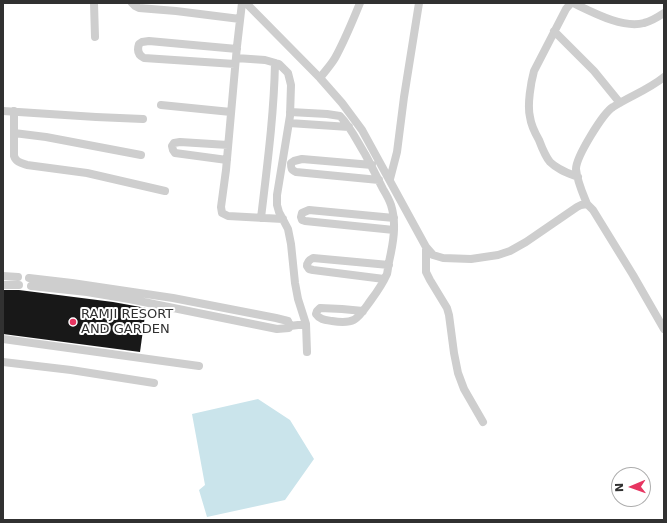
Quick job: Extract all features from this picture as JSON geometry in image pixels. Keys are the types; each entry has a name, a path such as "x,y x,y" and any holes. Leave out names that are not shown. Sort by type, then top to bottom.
{"street":[{"path":"94,3 95,37"},
{"path":"132,3 139,8 240,19"},
{"path":"242,3 221,207 222,213 228,216 283,219"},
{"path":"320,78 340,49 360,3"},
{"path":"390,180 397,152 419,3"},
{"path":"578,177 557,168 548,159 530,117 529,100 532,78 554,31 566,9 572,3 599,15 626,24 645,23 664,13"},
{"path":"251,5 320,78 342,103 362,130 426,247 433,255 443,258 472,259 498,255 510,251 526,242 581,204 587,204"},
{"path":"554,31 594,71 620,103"},
{"path":"236,57 144,58 138,53 138,48 139,44 142,42 149,41 236,57 265,60 279,64 288,74 291,85 290,112 277,195 277,205 288,229 295,284 306,324 307,352"},
{"path":"261,218 275,90 275,63"},
{"path":"664,77 646,90 609,110 591,136 577,162 576,168 587,204 593,210 664,329"},
{"path":"161,105 231,112"},
{"path":"3,110 143,119"},
{"path":"14,111 15,159 23,163 87,173 165,191"},
{"path":"290,112 322,113 340,116 349,127 372,166 391,205 394,218 392,251 387,274 378,290 359,317 352,321 345,323 320,318 316,314 320,308 363,311"},
{"path":"288,123 349,127"},
{"path":"14,132 141,156"},
{"path":"227,160 175,153 172,146 174,143 180,142 228,146"},
{"path":"372,166 302,159 294,161 291,164 291,168 296,172 379,180"},
{"path":"394,218 309,210 302,213 301,217 302,220 305,221 394,230"},
{"path":"426,247 426,272 447,308 458,373 464,389 483,422"},
{"path":"384,279 313,270 309,269 307,263 313,258 389,265"},
{"path":"3,276 19,281 3,285"},
{"path":"30,282 72,283 173,298 288,321 290,326 306,324"},
{"path":"3,339 199,366"},
{"path":"3,362 71,370 154,383"}],"water":[{"path":"258,399 290,420 314,459 285,500 207,517 199,490 205,485 192,414"}],"building":[{"name":"RAMJI RESORT AND GARDEN","path":"3,290 19,290 113,302 146,308 140,352 3,334"}],"place":[{"name":"RAMJI RESORT AND GARDEN","path":"73,322"}]}
